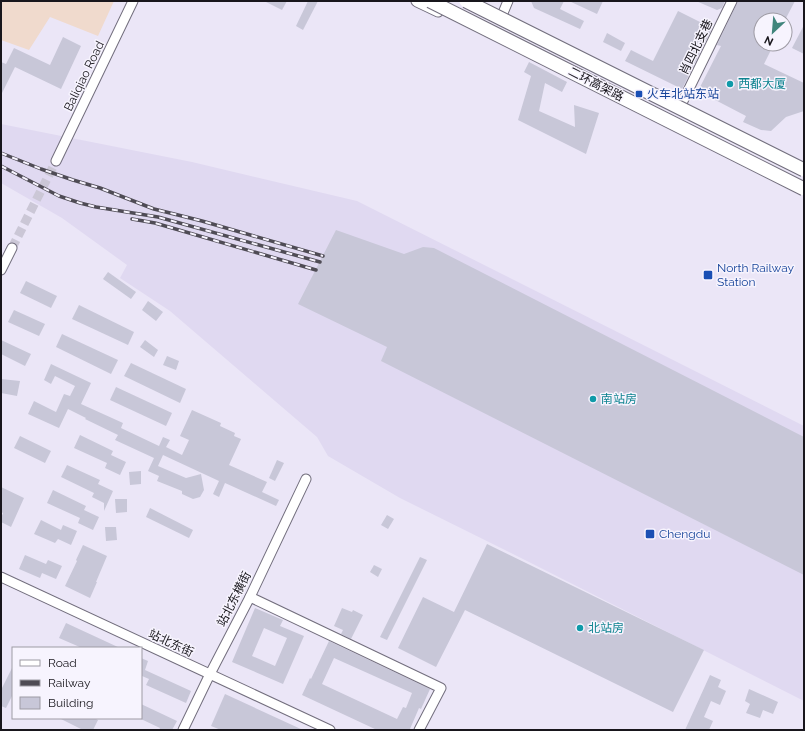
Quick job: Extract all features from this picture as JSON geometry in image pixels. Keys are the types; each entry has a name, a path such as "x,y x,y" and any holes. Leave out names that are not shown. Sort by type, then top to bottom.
{"highway":[{"name":"二环高架路","path":"430,1 804,189"},
{"name":"二环高架路","path":"466,1 804,170"}],"main road":[{"path":"417,1 804,195"},
{"path":"480,1 804,165"}],"street":[{"name":"Baliqiao Road","path":"56,161 133,1"},
{"path":"503,12 508,1"},
{"name":"肖四北支巷","path":"682,103 732,1"},
{"path":"1,270 12,248"},
{"name":"站北东横街","path":"183,730 250,597 306,479"},
{"name":"站北东街","path":"1,577 330,730"},
{"path":"250,597 441,688 419,730"}],"shaded area":[{"path":"1,1 114,1 98,36 50,17 29,50 1,40"},
{"path":"1,124 192,162 357,201 804,426 804,701 400,498 328,456 317,437 170,311 120,278 127,265 62,218 1,183"}],"building":[{"path":"264,1 287,1 282,10"},
{"path":"308,1 318,1 303,30 296,26"},
{"path":"531,1 564,1 560,9 584,21 580,29 534,8"},
{"path":"569,1 603,1 597,14"},
{"path":"696,1 725,1 722,8 717,10"},
{"path":"738,1 795,1 789,12 753,12 753,52 770,52 764,64 804,83 804,111 786,117 771,131 761,130 743,122 746,116 698,91 721,46 717,45"},
{"path":"678,11 712,28 682,89 625,61 631,50 653,61"},
{"path":"804,25 804,54 793,48"},
{"path":"607,33 625,43 621,51 603,42"},
{"path":"63,37 81,46 61,89 15,67 1,95 1,62 6,64 14,48 50,65"},
{"path":"529,62 567,82 562,92 545,83 539,111 575,127 574,105 599,113 586,154 518,120 531,76 524,72"},
{"name":"南站房","path":"336,230 404,254 423,247 434,248 804,437 804,575 381,361 387,347 298,304"},
{"path":"108,272 136,292 131,299 103,279"},
{"path":"26,281 57,296 51,308 20,293"},
{"path":"148,301 163,312 156,321 142,310"},
{"path":"79,305 134,332 128,345 72,319"},
{"path":"14,310 45,324 39,336 8,322"},
{"path":"62,334 118,360 111,374 56,347"},
{"path":"1,340 31,354 25,366 1,354"},
{"path":"145,340 158,350 154,357 140,347"},
{"path":"167,356 179,361 176,370 163,365"},
{"path":"131,363 186,389 180,403 124,376"},
{"path":"51,364 91,383 81,404 123,423 121,428 159,446 163,437 170,440 166,447 182,455 189,440 180,436 192,410 221,423 220,426 235,433 234,436 241,439 229,465 267,482 262,492 279,500 276,506 225,483 219,497 213,494 219,481 163,455 158,466 186,478 201,474 204,490 200,497 193,499 182,494 182,491 157,481 159,476 148,471 154,458 115,440 118,435 85,419 86,418 68,409 59,428 28,414 34,401 56,412 64,394 70,396 75,386 55,376 51,384 44,380"},
{"path":"1,379 20,381 17,396 1,393"},
{"path":"116,387 172,413 166,426 110,400"},
{"path":"80,435 113,451 111,455 126,462 120,475 105,468 107,463 74,448"},
{"path":"20,436 51,451 45,463 14,448"},
{"path":"277,460 284,463 275,481 269,478"},
{"path":"67,465 100,480 98,484 113,491 104,511 104,503 92,497 94,493 61,477"},
{"path":"141,471 141,484 130,485 129,472"},
{"path":"1,487 24,498 11,527 1,522 3,513 1,512"},
{"path":"53,490 86,506 84,510 99,517 93,530 78,523 80,518 47,503"},
{"path":"115,499 127,499 127,512 116,513"},
{"path":"150,508 193,530 189,538 146,517"},
{"path":"387,515 394,519 388,529 381,525"},
{"path":"41,520 61,530 63,525 77,531 71,545 58,539 55,543 34,534"},
{"path":"105,527 116,527 117,540 106,541"},
{"name":"北站房","path":"487,544 704,650 673,712 465,610 436,667 398,648 423,597 454,612"},
{"path":"83,545 107,556 90,598 65,586"},
{"path":"25,555 46,564 48,560 62,566 56,579 42,573 40,578 19,569"},
{"path":"420,557 427,560 387,640 380,637"},
{"path":"374,565 382,569 378,577 370,572"},
{"path":"255,608 283,620 280,626 304,636 283,684 232,662","holes":["264,628 287,638 275,666 252,656"]},
{"path":"342,608 352,612 353,610 363,615 351,639 341,634 343,630 334,626"},
{"path":"66,623 118,647 80,647 59,638"},
{"path":"329,641 430,689 421,709 419,708 410,729 377,730 302,695 310,678 311,679","holes":["334,658 412,693 406,708 403,707 397,719 322,684"]},
{"path":"142,658 148,661 145,670 191,691 186,703 146,685 149,679 142,676"},
{"path":"12,668 12,696 6,708 1,706 1,690"},
{"path":"710,675 721,680 718,687 726,691 720,705 711,701 704,717 713,721 709,730 685,730"},
{"path":"749,689 778,702 773,714 763,710 760,718 746,713 750,704 745,701"},
{"path":"225,694 303,730 221,730 211,726"},
{"path":"142,704 177,721 172,730 159,730 160,728 141,719"},
{"path":"61,719 98,720 93,730 83,730"}],"tunnel":[{"path":"12,248 56,161"}],"railway":[{"path":"1,153 41,169 100,188 154,209 202,221 323,256"},
{"path":"1,166 59,196 80,203 158,217 320,262"},
{"path":"132,219 155,223 316,270"}],"place":[{"name":"西都大厦","path":"730,84"},
{"name":"火车北站东站","path":"639,94"},
{"name":"North Railway Station","path":"708,275"},
{"name":"南站房","path":"593,399"},
{"name":"Chengdu","path":"650,534"},
{"name":"北站房","path":"580,628"}]}
